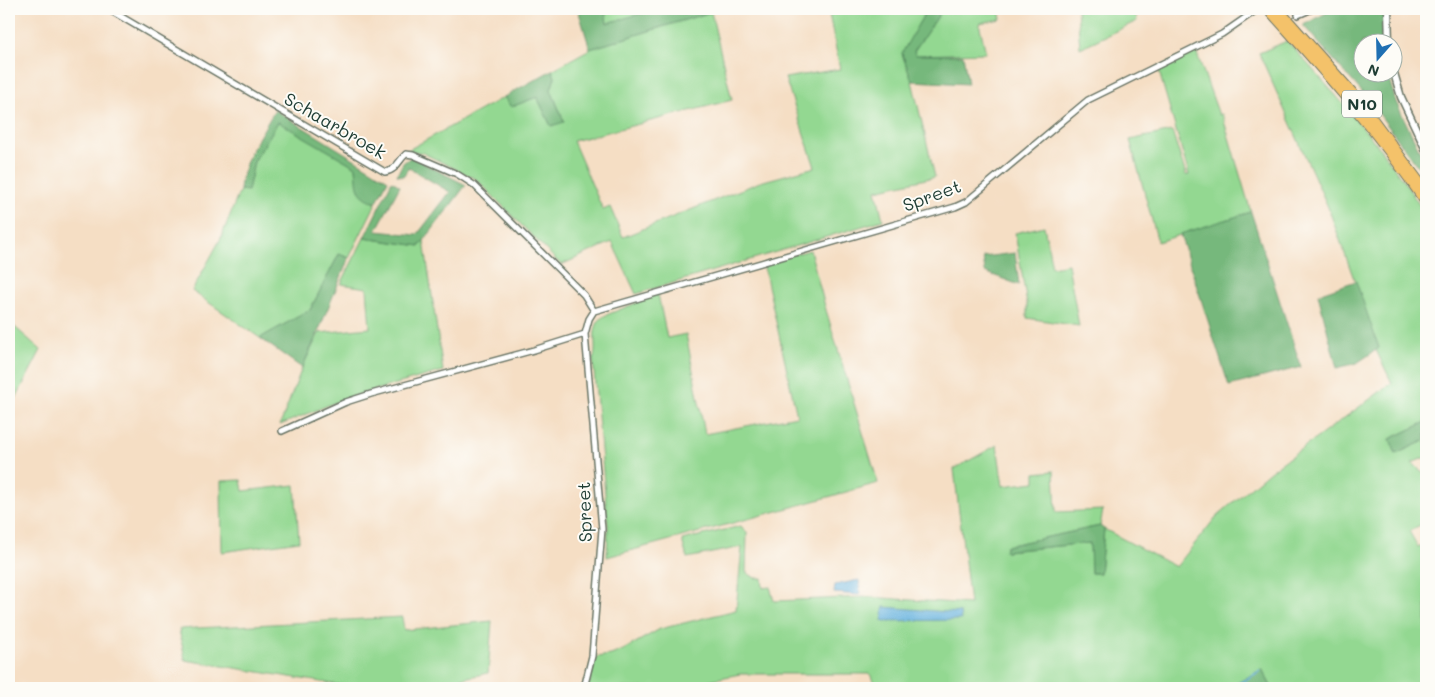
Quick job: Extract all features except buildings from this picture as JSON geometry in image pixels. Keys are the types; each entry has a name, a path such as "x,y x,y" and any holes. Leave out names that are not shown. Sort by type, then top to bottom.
{"main road":[{"name":"N10","path":"1268,9 1343,92 1394,157 1426,203"},
{"name":"N10","path":"1278,9 1358,99 1426,191"}],"street":[{"name":"Schaarbroek","path":"108,9 385,172 395,168 406,154 413,155 466,179 488,198 584,295 594,311"},
{"name":"Spreet","path":"584,688 592,656 602,529 585,334 588,319 594,311 955,207 966,202 1088,100 1222,34 1258,9"},
{"path":"1298,15 1312,9"},
{"path":"1388,9 1389,32"},
{"path":"1397,82 1401,97 1426,150"},
{"path":"282,431 346,402 585,334"}],"green space":[{"path":"578,9 605,9 607,23 658,9 711,9 711,12 590,49"},
{"path":"605,9 658,9 607,24"},
{"path":"828,9 925,9 902,54 912,81 935,177 876,190 883,220 636,294 612,242 561,265 476,179 423,153 408,150 504,97 511,107 537,97 551,126 564,121 551,90 555,77 552,70 590,49 711,12 732,100 573,141 603,210 610,207 623,237 760,182 815,167 785,78 840,69"},
{"path":"925,9 943,9 914,51 916,55 963,55 968,84 912,81 902,53"},
{"path":"943,9 999,9 1001,19 979,23 986,53 916,55 914,51"},
{"path":"1077,9 1135,9 1137,21 1080,48"},
{"path":"1334,9 1384,9 1385,32 1352,32 1352,81 1303,25"},
{"path":"1287,41 1379,147 1426,216 1426,422 1390,439 1396,454 1426,440 1426,457 1412,463 1424,473 1426,472 1426,522 1409,531 1418,547 1426,543 1426,688 1272,688 1262,669 1229,688 877,688 871,674 740,674 670,688 588,688 596,657 611,655 623,650 660,629 736,610 742,547 687,558 682,540 741,526 747,533 746,572 755,578 762,578 763,588 770,587 774,601 868,597 970,604 954,469 997,445 1003,486 1035,482 1035,473 1054,471 1056,512 1103,510 1100,526 1006,546 1006,551 1090,543 1091,573 1100,573 1104,529 1176,567 1217,516 1270,471 1392,383 1376,350 1379,348 1328,207 1259,53"},
{"path":"1196,51 1219,115 1222,114 1251,212 1158,242 1130,140 1172,131 1186,175 1189,175 1158,68"},
{"path":"552,70 555,77 551,90 564,122 551,126 537,97 511,107 504,97"},
{"path":"1353,82 1390,82 1396,102 1426,164 1426,170 1422,172 1368,99"},
{"path":"275,110 388,180 376,203 364,197 359,190 356,167 278,122 254,162 248,191 240,190 241,179 248,159"},
{"path":"278,121 356,167 357,177 365,198 376,203 349,258 339,254 310,310 260,338 192,291 221,238 240,190 248,190 254,162"},
{"path":"411,157 466,185 420,246 364,238 392,181 400,186 376,231 417,235 450,192 409,168 403,176 397,175 403,163"},
{"path":"1251,212 1301,367 1229,386 1180,234"},
{"path":"1044,226 1052,267 1068,264 1079,326 1027,318 1027,304 1015,233"},
{"path":"364,238 420,246 424,241 443,371 346,398 280,425 302,368 319,333 370,328 367,288 341,284"},
{"path":"810,250 878,483 607,557 608,527 593,360 595,354 595,331 599,321 604,316 658,294 667,338 686,334 705,434 797,416 763,263"},
{"path":"1015,253 1019,285 985,272 983,257"},
{"path":"339,254 349,258 302,368 260,338 310,310"},
{"path":"1356,281 1379,348 1357,363 1337,368 1318,294"},
{"path":"9,322 41,350 14,402 9,426"},
{"path":"1426,422 1426,440 1396,454 1390,439"},
{"path":"241,480 243,491 295,485 299,541 222,552 221,481"},
{"path":"1100,526 1104,529 1100,573 1091,573 1090,543 1005,551 1006,546"},
{"path":"402,617 404,630 492,621 488,673 459,679 434,688 358,688 185,660 179,629"},
{"path":"1262,669 1272,688 1229,688"}],"water":[{"path":"859,580 860,595 834,593 835,585"},
{"path":"884,607 960,613 961,620 882,621"}],"waterway":[{"path":"1231,688 1260,671"}]}
